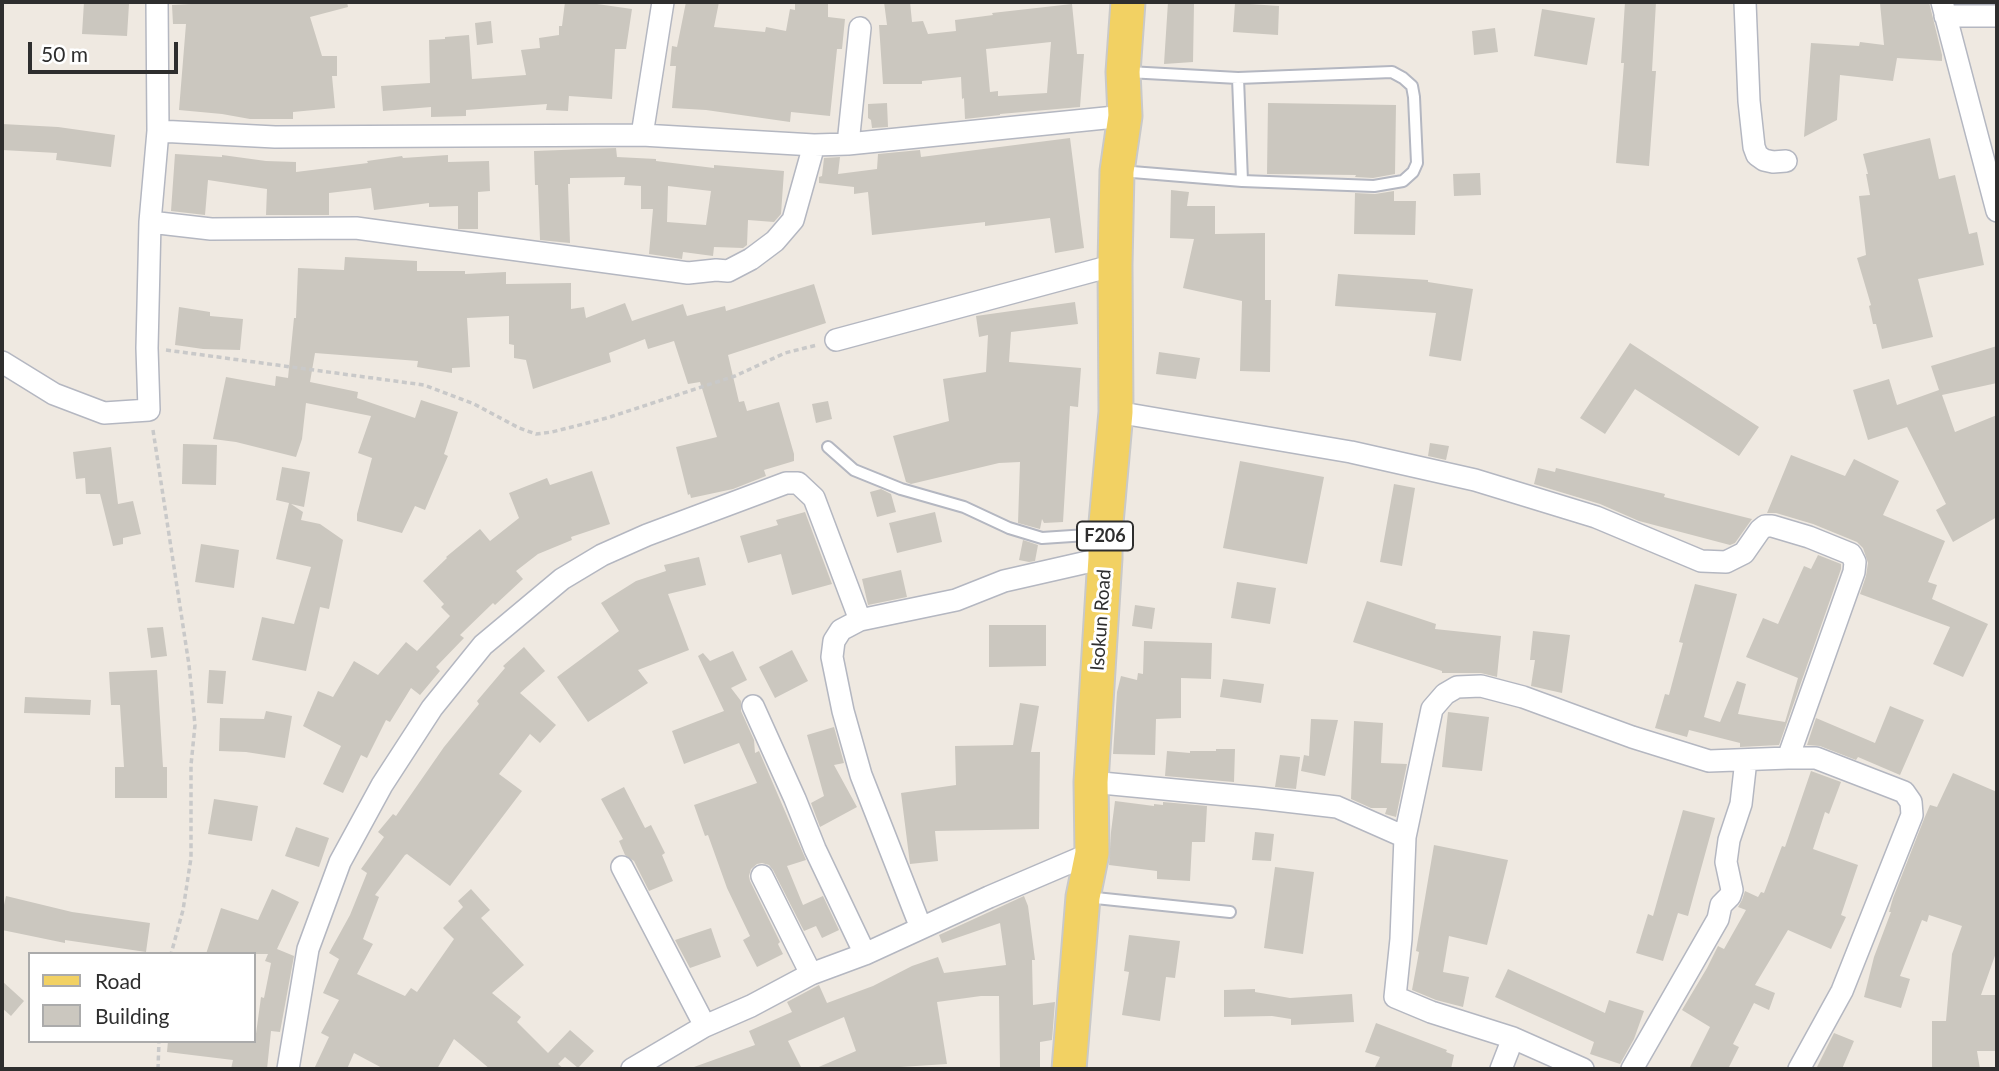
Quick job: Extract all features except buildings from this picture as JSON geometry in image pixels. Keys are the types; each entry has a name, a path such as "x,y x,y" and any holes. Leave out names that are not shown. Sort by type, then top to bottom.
{"main road":[{"name":"Isokun Road","path":"1069,1069 1083,897 1092,853 1091,782 1116,412 1117,171 1125,116 1123,72 1128,2"}],"street":[{"path":"2,362 54,394 104,413 149,410 147,348 150,222 158,131 157,2"},
{"path":"642,135 663,2"},
{"path":"1745,2 1749,101 1757,155 1773,162 1786,161"},
{"path":"1997,16 1944,9 1997,211"},
{"path":"848,144 860,28"},
{"path":"158,131 275,137 642,135 814,145 848,144 1125,116"},
{"path":"150,222 211,229 356,228 688,274 728,271 751,259 775,241 793,220 814,145"},
{"path":"836,340 1115,265"},
{"path":"1116,412 1351,452 1475,480 1596,516 1701,561 1726,562 1744,554 1765,526 1809,537 1851,554 1855,562 1854,572 1788,758"},
{"path":"288,1069 308,949 340,862 382,785 432,708 483,645 562,579 602,555 647,535 786,483 798,483 814,498 860,620"},
{"path":"921,928 861,775 832,657 834,641 841,630 860,620 956,600 1004,580 1105,546"},
{"path":"1583,1069 1513,1038 1395,998 1401,939 1405,837 1432,709 1445,694 1457,687 1481,687 1523,697 1632,737 1709,761 1816,758 1904,792 1911,802 1912,815 1842,991 1799,1069"},
{"path":"753,706 815,849 865,954"},
{"path":"1633,1069 1718,919 1721,905 1732,890 1726,862 1729,841 1741,804 1746,760"},
{"path":"1091,782 1337,807 1405,837"},
{"path":"645,1066 705,1026 751,1006 811,974 865,954 1092,853"},
{"path":"622,867 705,1026"},
{"path":"762,876 811,974"},
{"path":"1501,1069 1513,1038"}],"lane":[{"path":"1117,171 1242,181 1374,186 1403,181 1413,172 1416,163 1412,86 1392,72 1238,78 1123,72"},
{"path":"1238,78 1242,181"},
{"path":"828,447 854,470 901,489 964,507 1009,528 1042,538 1105,546"},
{"path":"1083,897 1230,912"}],"path":[{"path":"147,348 424,385 474,404 536,434 607,418 735,376 785,353 836,340"},
{"path":"149,410 187,652 195,725 191,765 191,858 183,910 172,952"},
{"path":"158,1069 159,1043"}]}
